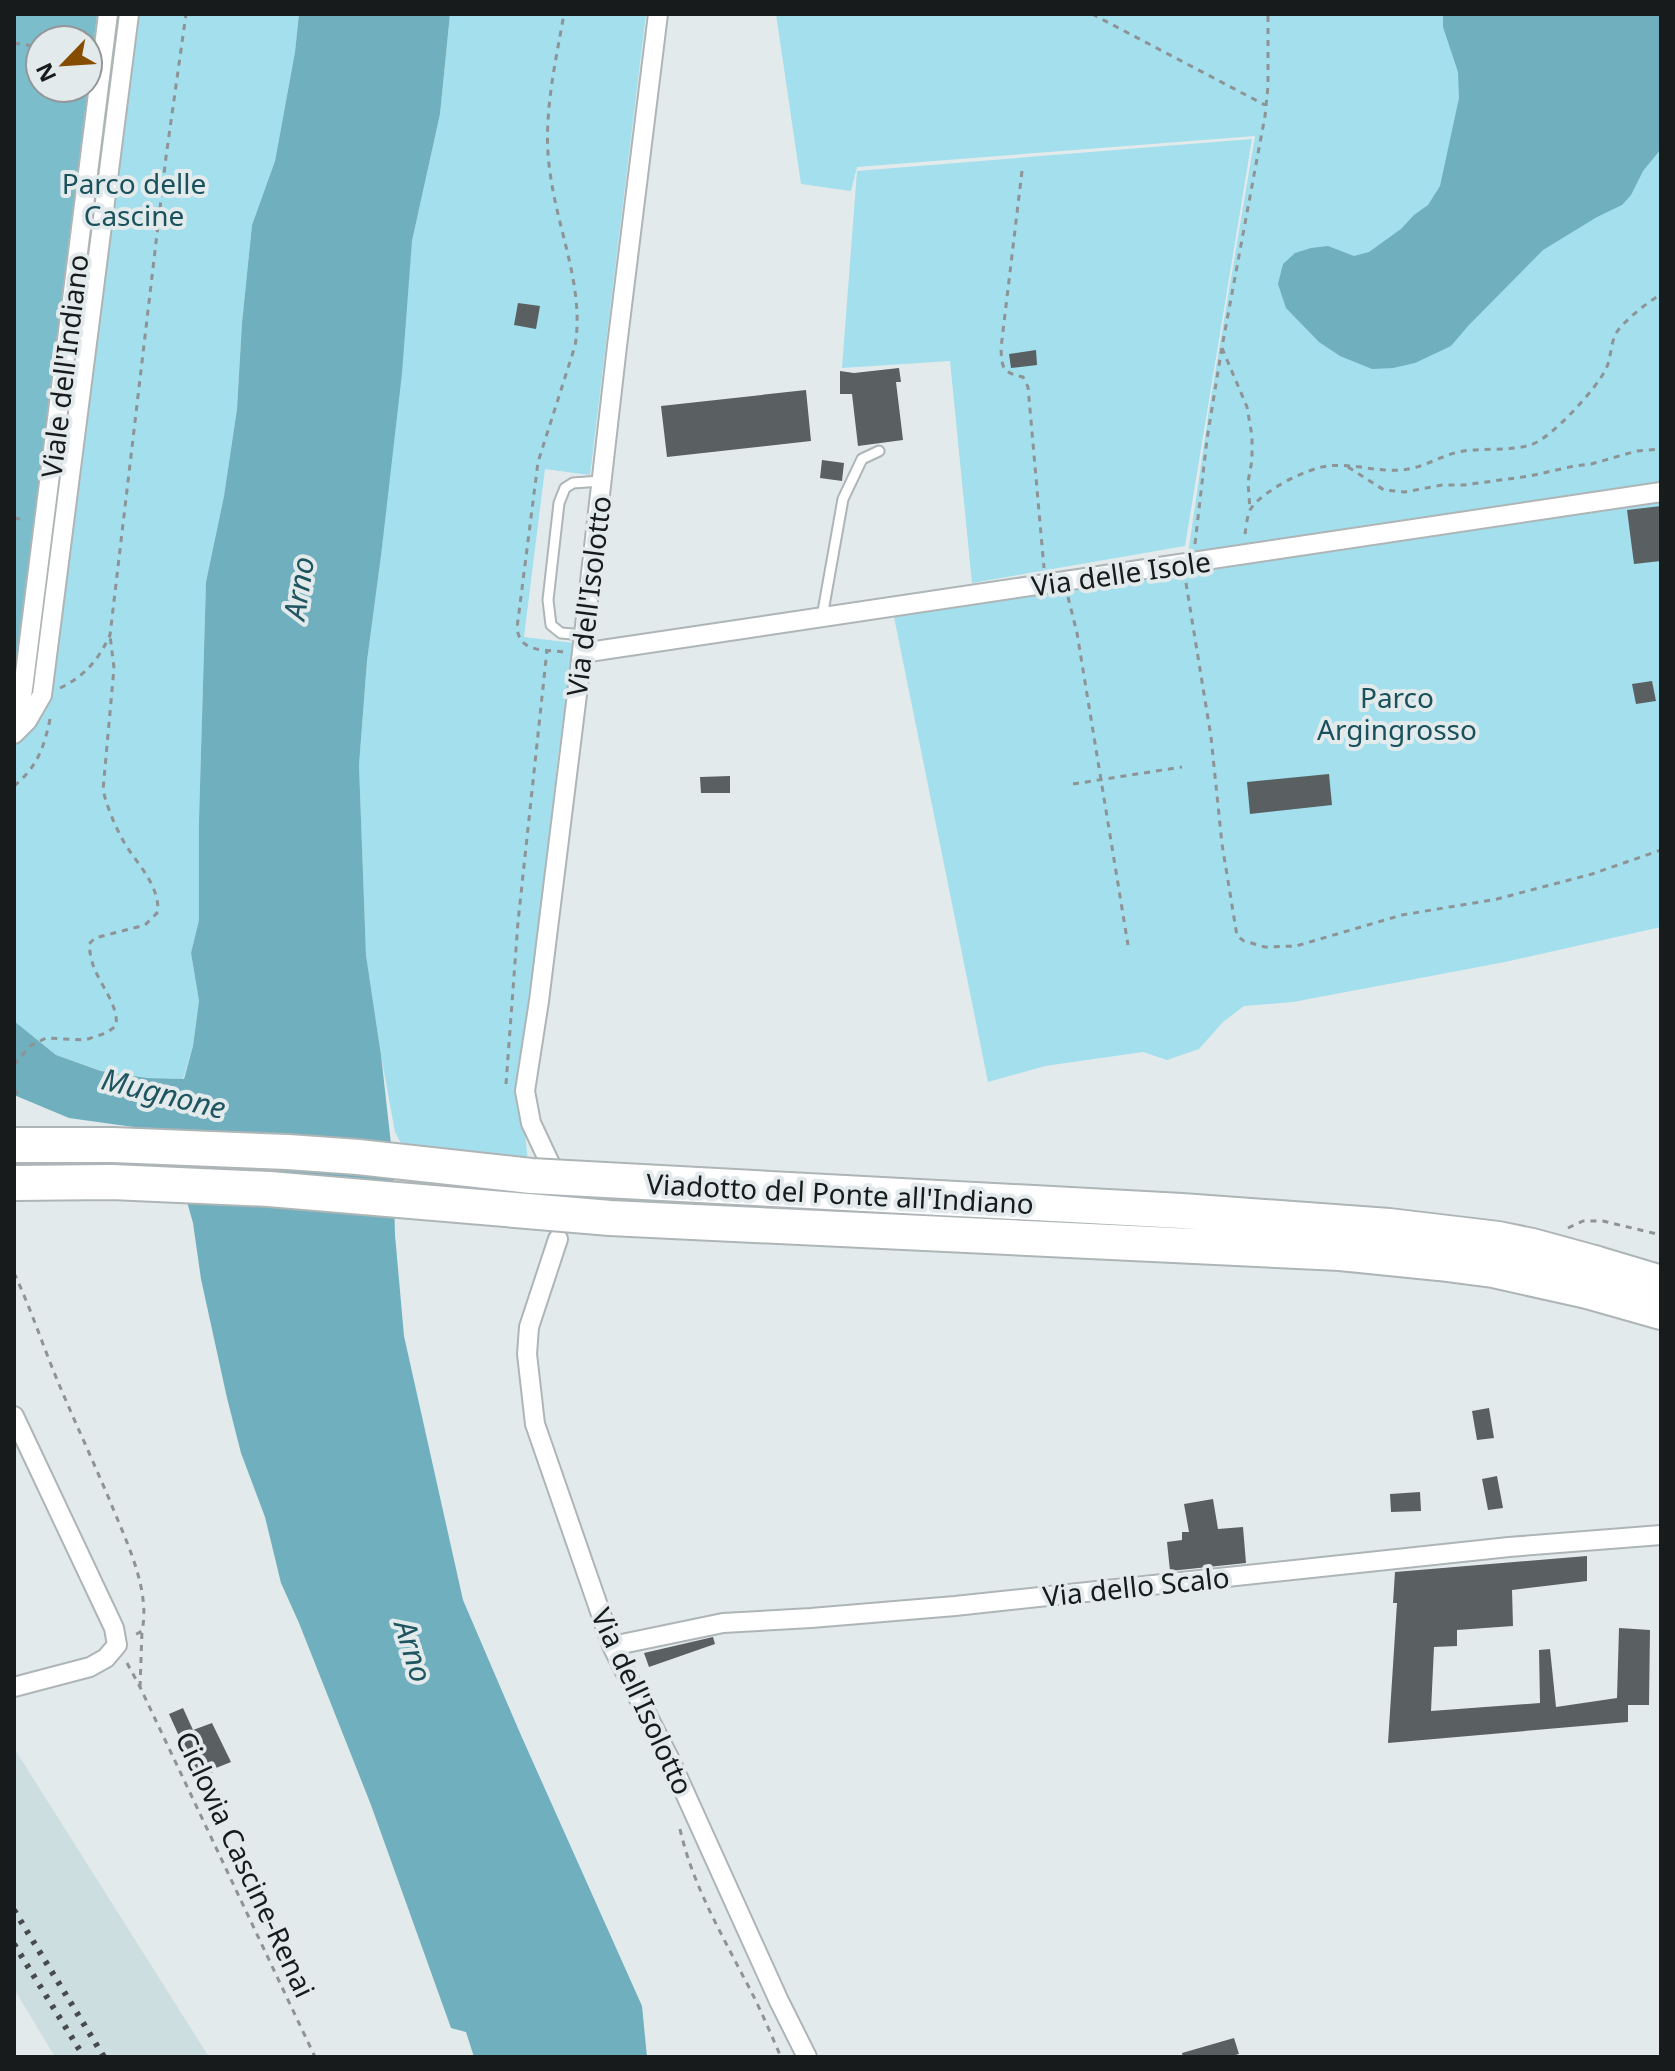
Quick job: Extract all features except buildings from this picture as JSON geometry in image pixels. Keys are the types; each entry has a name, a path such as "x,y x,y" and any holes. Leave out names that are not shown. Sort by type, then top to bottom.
{"highway":[{"name":"Viadotto del Ponte all'Indiano","path":"14,1145 113,1145 288,1152 531,1176 1182,1211 1436,1230 1532,1246 1661,1312"},
{"name":"Viadotto del Ponte all'Indiano","path":"14,1183 112,1182 269,1189 610,1218 1340,1253 1493,1270 1661,1283"}],"street":[{"name":"Viale dell'Indiano","path":"104,43 108,14"},
{"path":"16,726 33,713 42,695 129,14"},
{"name":"Via dell'Isolotto","path":"554,1172 531,1123 525,1091 539,1001 658,14"},
{"path":"104,58 123,61"},
{"name":"Viale dell'Indiano","path":"16,726 96,104"},
{"name":"Via delle Isole","path":"583,644 822,617 1661,492"},
{"name":"Via dell'Isolotto","path":"558,1239 529,1327 527,1354 535,1424 612,1646 650,1718 807,2057"},
{"path":"14,1416 114,1628 117,1645 106,1658 90,1667 14,1687"},
{"name":"Via dello Scalo","path":"612,1646 723,1623 955,1606 1509,1547 1661,1535"}],"lane":[{"path":"822,617 843,499 862,459 879,451"},
{"path":"583,644 551,625 548,600 559,503 565,488 573,483 601,481"}],"path":[{"path":"14,1065 30,1046 46,1038 85,1040 116,1026 117,1016 95,971 89,944 95,938 145,925 158,912 155,888 116,828 103,790 114,668 110,635 166,157 186,14"},
{"path":"564,14 552,79 549,168 571,269 578,328 538,462 517,628 522,643 532,648 547,650 583,644"},
{"path":"1092,14 1265,105"},
{"path":"1268,14 1268,86 1262,131 1222,347 1188,563 1222,844 1237,936 1265,947 1296,946 1402,915 1497,899 1592,874 1661,850"},
{"path":"1022,171 1001,366 1008,373 1023,377 1028,387 1045,584"},
{"path":"1250,510 1263,496 1313,469 1328,466 1399,471 1455,453 1531,445 1546,438 1599,380 1619,329 1661,294"},
{"path":"1222,347 1247,407 1252,436 1248,482 1250,510 1241,556"},
{"path":"1348,467 1384,490 1405,492 1530,476 1637,451 1661,449"},
{"path":"1065,581 1077,633 1128,945"},
{"path":"56,689 77,679 95,663 110,635"},
{"path":"509,1096 506,1082 518,922 547,650"},
{"path":"14,786 31,771 38,759 50,718"},
{"path":"1073,784 1182,767"},
{"path":"14,871 14,906"},
{"path":"14,1089 19,1097"},
{"path":"1569,1228 1583,1221 1603,1221 1661,1235"},
{"name":"Ciclovia Cascine-Renai","path":"14,1273 135,1566 145,1612 140,1687"},
{"path":"117,1645 142,1631"},
{"name":"Ciclovia Cascine-Renai","path":"117,1645 140,1687 315,2057"},
{"path":"691,1806 677,1813 686,1858 781,2057"}],"shaded area":[{"path":"14,14 97,14 96,24 24,24 24,104 86,104 33,558 14,684"},
{"path":"14,1748 209,2057 55,2057 14,1989"}],"green space":[{"name":"Parco delle Cascine","path":"14,14 299,14 275,161 252,225 237,409 224,496 206,582 199,920 191,953 199,1001 193,1046 183,1079 147,1078 102,1071 56,1055 14,1021"},
{"path":"450,14 646,14 590,475 545,469 524,637 574,643 558,756 521,1091 528,1163 403,1147 395,1132 366,955 359,765 367,661 381,556 412,241 440,114"},
{"name":"Parco Argingrosso","path":"776,14 1661,14 1661,927 1505,962 1293,1002 1244,1006 1223,1022 1199,1049 1167,1060 1143,1052 1045,1066 988,1082 890,597 1188,554 1255,136 857,167 851,191 801,184"},
{"path":"1252,139 1185,546 972,583 950,361 842,368 857,171"}],"water":[{"path":"299,14 450,14 440,114 412,241 402,373 367,661 359,765 366,955 393,1162 395,1235 404,1336 463,1600 642,2006 647,2057 474,2057 466,2032 451,2028 371,1805 281,1583 265,1517 241,1453 227,1398 201,1279 193,1223 173,1152 155,1130 69,1118 14,1095 14,1021 56,1055 101,1071 147,1078 184,1079 193,1046 199,1001 191,953 199,920 206,582 224,496 237,409 252,225 275,161"},
{"path":"1443,14 1661,14 1661,149 1622,205 1543,250 1451,346 1415,363 1372,369 1340,356 1319,342 1286,308 1278,284 1283,264 1295,253 1328,246 1354,256 1369,252 1428,205 1440,186 1459,98 1458,72 1443,27"}],"railway":[{"path":"14,1910 104,2057"},
{"path":"14,1944 84,2057"}],"water label":[{"name":"Arno","path":"298,588"},
{"name":"Mugnone","path":"164,1093"},
{"name":"Arno","path":"414,1651"}]}
